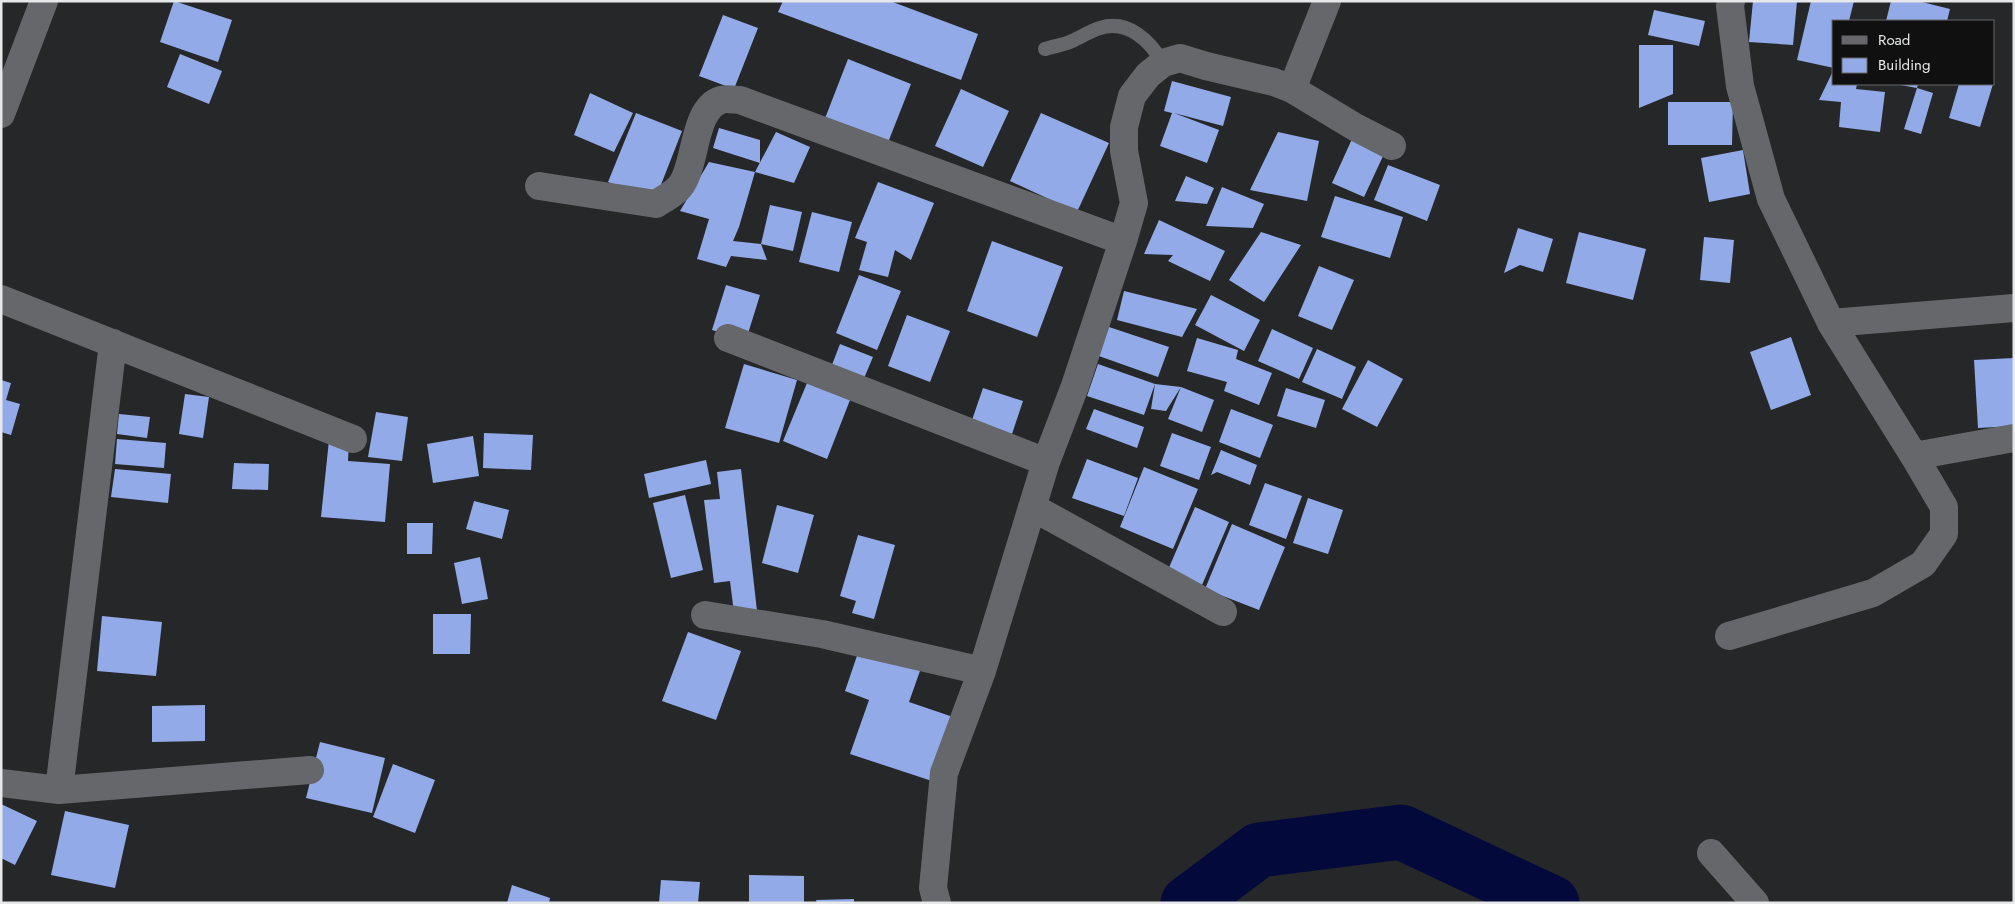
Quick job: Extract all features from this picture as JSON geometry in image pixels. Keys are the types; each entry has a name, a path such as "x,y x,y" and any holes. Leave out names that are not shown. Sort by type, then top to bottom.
{"street":[{"path":"1,114 44,1"},
{"path":"1292,89 1327,1"},
{"path":"1729,636 1873,593 1923,564 1944,534 1944,507 1830,323 1771,199 1740,86 1730,6 1732,1"},
{"path":"937,903 934,888 944,773 982,671 1046,462 1075,386 1134,203 1124,151 1124,127 1132,96 1148,75 1163,63 1180,58 1274,82 1292,89 1355,127 1392,146"},
{"path":"538,186 656,204 672,194 683,182 702,120 710,106 722,99 740,100 1123,241"},
{"path":"1,299 353,438"},
{"path":"1830,323 2014,308"},
{"path":"728,338 1046,462"},
{"path":"59,790 113,343"},
{"path":"1914,456 2014,438"},
{"path":"1032,506 1223,612"},
{"path":"704,615 822,634 982,671"},
{"path":"1,783 59,790 310,770"},
{"path":"1711,853 1755,903"}],"lane":[{"path":"1045,49 1072,42 1102,27 1114,26 1128,29 1143,36 1154,47 1163,63"}],"building":[{"path":"174,1 232,20 218,62 160,42"},
{"path":"783,1 890,1 978,34 961,80 778,12"},
{"path":"1753,1 1797,1 1793,45 1749,42"},
{"path":"1811,1 1854,1 1849,20 1832,20 1832,68 1797,60"},
{"path":"1891,1 1918,1 1950,9 1947,20 1886,20"},
{"path":"1654,10 1705,21 1699,46 1648,35"},
{"path":"723,15 758,28 734,89 699,76"},
{"path":"1639,45 1673,45 1673,94 1639,108"},
{"path":"180,54 222,71 209,104 167,87"},
{"path":"848,59 911,84 887,145 824,121"},
{"path":"1832,73 1832,85 1857,85 1856,89 1885,92 1880,132 1839,127 1841,102 1819,100"},
{"path":"1172,81 1231,97 1223,126 1174,113 1219,130 1207,163 1160,146 1172,113 1164,111"},
{"path":"1900,85 1918,85 1917,88"},
{"path":"1959,85 1993,85 1980,127 1949,118"},
{"path":"1917,88 1933,93 1921,134 1904,129"},
{"path":"961,89 1009,111 983,167 935,146"},
{"path":"590,93 633,113 614,152 574,135"},
{"path":"1668,102 1733,102 1732,145 1668,145"},
{"path":"636,113 682,131 655,200 608,182"},
{"path":"1041,113 1109,143 1077,212 1010,181"},
{"path":"719,128 760,140 760,163 713,148"},
{"path":"776,132 810,147 794,183 755,172"},
{"path":"1278,132 1319,141 1307,201 1250,190"},
{"path":"1352,139 1384,154 1364,197 1332,183"},
{"path":"1743,150 1750,194 1709,202 1701,158"},
{"path":"709,162 755,172 733,241 761,244 767,260 731,256 726,267 697,259 709,219 680,211"},
{"path":"1388,165 1440,185 1427,221 1374,200"},
{"path":"1186,176 1214,188 1207,204 1175,201"},
{"path":"878,182 934,203 911,260 895,250 888,277 859,270 867,242 855,238"},
{"path":"1222,187 1264,204 1253,228 1206,226"},
{"path":"1335,196 1403,217 1390,258 1321,237"},
{"path":"770,205 802,212 793,251 761,244"},
{"path":"812,212 852,222 839,272 799,262"},
{"path":"1159,220 1225,251 1210,281 1168,261 1173,255 1144,254"},
{"path":"1518,228 1553,239 1543,272 1520,265 1504,273"},
{"path":"1261,232 1301,245 1264,302 1229,280"},
{"path":"1579,232 1646,249 1633,300 1566,283"},
{"path":"1704,237 1734,240 1730,283 1700,280"},
{"path":"992,241 1063,267 1037,337 967,311"},
{"path":"1319,266 1354,280 1332,330 1298,316"},
{"path":"859,275 901,291 877,350 836,333"},
{"path":"726,285 760,295 746,340 712,330"},
{"path":"1124,291 1197,309 1182,337 1117,320"},
{"path":"1211,295 1260,320 1244,351 1195,325"},
{"path":"907,315 950,331 930,382 888,366"},
{"path":"1106,326 1169,347 1158,377 1096,355"},
{"path":"1272,329 1313,348 1299,379 1258,361"},
{"path":"1791,337 1811,395 1771,410 1750,352"},
{"path":"1197,338 1238,350 1236,359 1272,373 1259,405 1224,391 1227,382 1187,371"},
{"path":"840,344 873,357 862,383 830,370"},
{"path":"1317,349 1356,367 1342,399 1302,382"},
{"path":"2014,358 2014,426 1978,428 1974,360"},
{"path":"1368,360 1403,379 1377,427 1342,409"},
{"path":"744,364 797,380 779,443 725,428"},
{"path":"1098,364 1155,384 1144,415 1087,396"},
{"path":"1,380 11,383 6,400 20,404 11,435 1,432"},
{"path":"807,383 850,400 827,459 783,441"},
{"path":"1155,384 1181,387 1166,411 1151,409"},
{"path":"1181,387 1214,400 1202,432 1168,419"},
{"path":"983,388 1023,401 1012,434 972,420"},
{"path":"1286,388 1325,400 1316,428 1277,416"},
{"path":"185,394 209,397 203,438 179,434"},
{"path":"1094,409 1144,427 1137,448 1086,429"},
{"path":"1231,409 1273,425 1260,458 1219,442"},
{"path":"376,412 408,417 402,461 368,457"},
{"path":"119,414 150,417 147,438 117,434"},
{"path":"484,433 533,435 531,470 483,468"},
{"path":"1172,433 1211,447 1199,480 1160,466"},
{"path":"473,436 479,476 433,483 427,444"},
{"path":"117,439 166,443 164,468 115,464"},
{"path":"329,440 349,441 348,461 390,464 385,522 321,517"},
{"path":"1221,450 1257,465 1250,485 1217,472 1211,475"},
{"path":"1087,459 1138,478 1124,516 1072,498"},
{"path":"706,460 711,484 649,498 644,474"},
{"path":"234,463 269,464 268,490 232,489"},
{"path":"1144,467 1198,489 1173,549 1120,527"},
{"path":"115,469 171,474 168,503 111,497"},
{"path":"741,469 757,611 734,613 730,581 714,583 704,500 720,499 717,472"},
{"path":"1265,483 1302,496 1286,539 1249,525"},
{"path":"685,495 703,570 671,578 653,503"},
{"path":"1308,498 1343,510 1328,554 1293,543"},
{"path":"474,501 509,510 502,539 466,529"},
{"path":"777,505 814,515 798,573 762,563"},
{"path":"1195,507 1229,522 1202,585 1168,570"},
{"path":"407,523 433,523 432,554 407,554"},
{"path":"1232,524 1285,547 1259,610 1205,589"},
{"path":"858,535 895,545 874,619 852,613 856,601 840,596"},
{"path":"480,557 488,599 462,604 454,563"},
{"path":"433,614 471,614 470,654 433,654"},
{"path":"102,616 162,622 156,676 97,671"},
{"path":"688,632 741,651 716,720 662,701"},
{"path":"860,647 921,668 909,702 956,718 935,782 850,754 869,700 845,691"},
{"path":"205,705 205,741 152,742 152,706"},
{"path":"320,742 385,758 372,813 306,798"},
{"path":"393,764 435,780 415,833 373,817"},
{"path":"1,804 37,821 15,865 1,858"},
{"path":"65,811 129,825 115,888 51,875"},
{"path":"749,875 804,876 804,903 749,903"},
{"path":"661,880 700,882 698,903 659,903"},
{"path":"512,885 550,898 549,903 507,903"},
{"path":"854,899 854,903 817,903 816,900"}],"waterway":[{"path":"1188,903 1259,850 1401,832 1552,903"}]}
